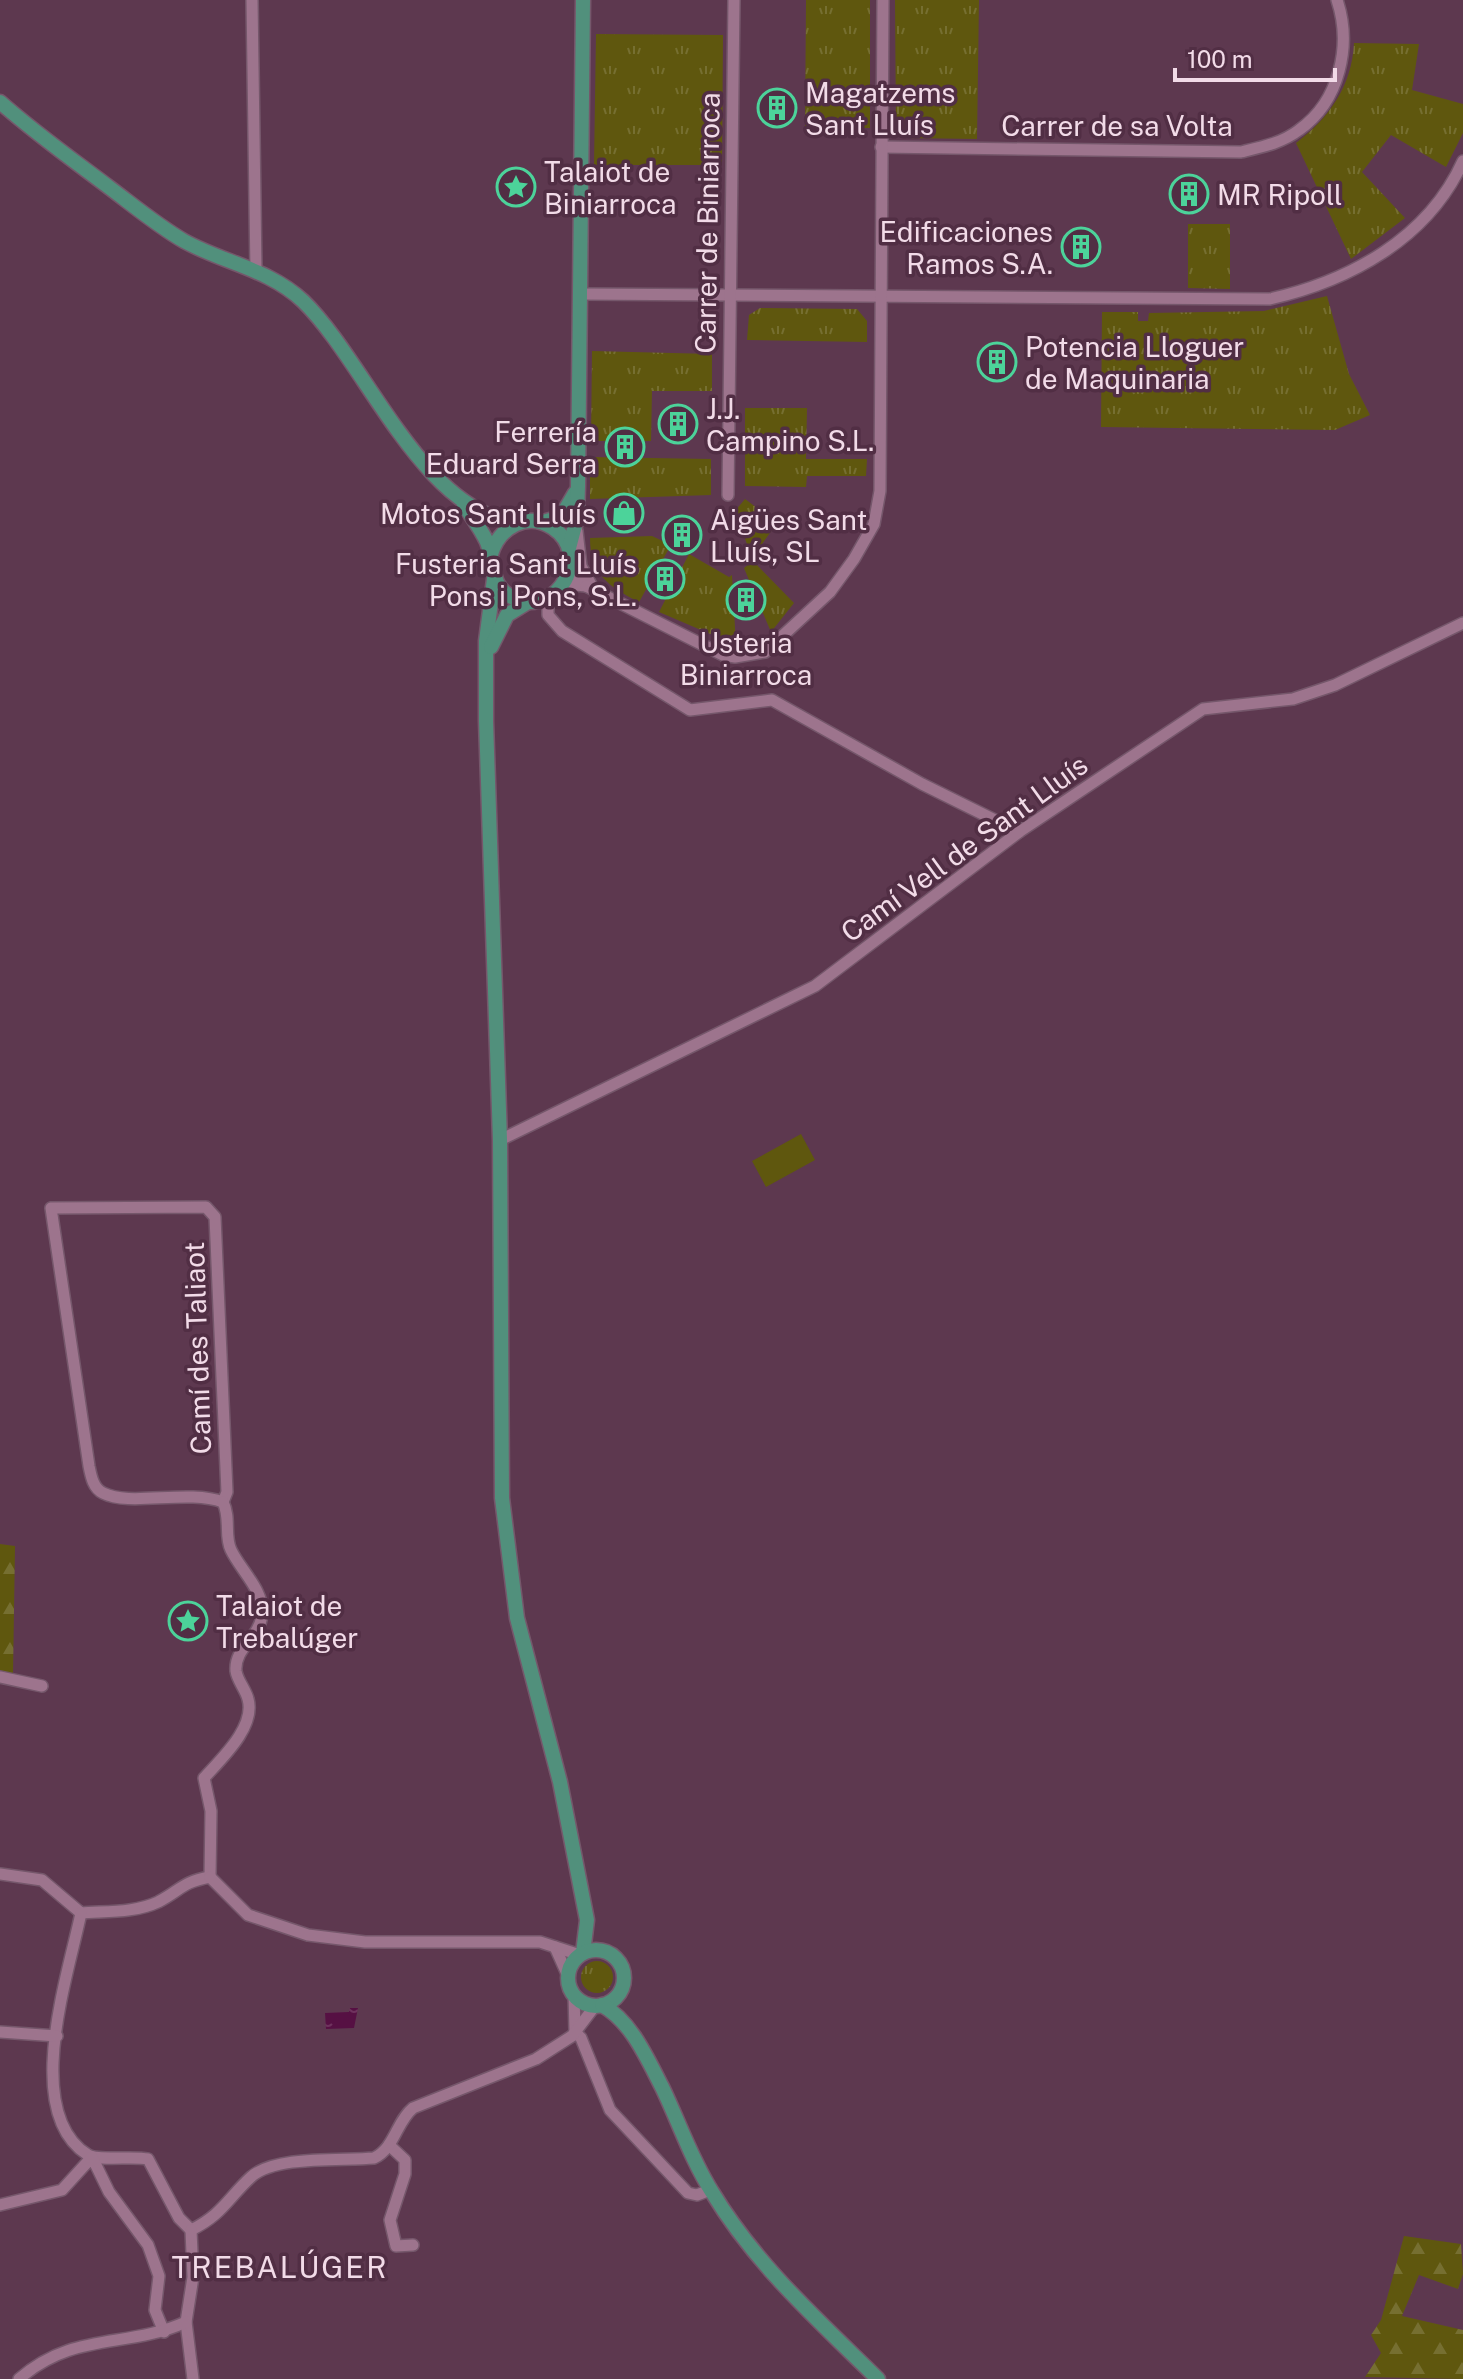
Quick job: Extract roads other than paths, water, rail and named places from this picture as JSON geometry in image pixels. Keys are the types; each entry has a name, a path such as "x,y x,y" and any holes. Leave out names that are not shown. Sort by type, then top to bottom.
{"main road":[{"path":"486,658 507,615 528,602 548,598 564,584 571,567 569,548 577,518 578,486 583,0"},
{"path":"0,102 163,228 198,248 256,271 302,301 407,443 457,495 483,534 491,554 494,579 486,658 486,721 500,1140 502,1498 517,1618 560,1782 587,1920 597,1940 623,1971 619,1993 625,2024 657,2076 710,2190 745,2243 791,2294 878,2379"},
{"path":"457,495 488,517 517,523 541,522 561,517 578,486"},
{"path":"541,522 553,527 569,548"},
{"path":"491,554 500,535 517,523"},
{"path":"494,579 508,595 528,602"},
{"path":"587,1920 582,1954 568,1976 574,1994 598,2005 625,2024"},
{"path":"582,1954 596,1950 609,1953"},
{"path":"598,2005 619,1993"}],"street":[{"path":"252,0 256,271"},
{"name":"Carrer de Biniarroca","path":"728,495 734,0"},
{"path":"564,584 590,588 723,655 735,657 765,652 830,592 874,524 880,491 883,0"},
{"name":"Carrer de sa Volta","path":"881,147 1241,152 1274,144 1300,130 1321,109 1335,83 1344,54 1345,28 1337,0"},
{"path":"581,294 1209,301 1270,299 1315,288 1367,265 1401,239 1434,205 1463,161"},
{"path":"577,518 581,566 590,588"},
{"path":"571,567 590,588"},
{"path":"548,598 548,615 562,631 690,710 772,700 922,784 1019,832"},
{"name":"Camí Vell de Sant Lluís","path":"500,1140 815,986 1019,832 1203,709 1293,699 1335,685 1463,623"},
{"name":"Camí des Taliaot","path":"206,1207 214,1212 227,1492 223,1502 203,1495 121,1497 104,1494 94,1486 51,1208 206,1207"},
{"path":"223,1502 228,1512 229,1547 257,1592 263,1613 259,1629 239,1653 236,1671 250,1702 244,1726 231,1747 204,1778 211,1811 210,1877 248,1915 308,1935 365,1942 553,1945 582,1954"},
{"path":"0,1677 42,1686"},
{"path":"0,1874 42,1880 81,1913 137,1909 158,1901 186,1882 210,1877"},
{"path":"81,1913 51,2079 59,2119 69,2139 92,2157 109,2192 148,2245 159,2276 155,2310 164,2332"},
{"path":"553,1945 568,1976"},
{"path":"574,1994 575,2032 581,2038 604,2100 620,2123 688,2193 697,2195 710,2190"},
{"path":"191,2230 225,2209 252,2176 270,2165 374,2158 389,2145 399,2123 413,2108 510,2072 547,2053 575,2032 598,2005"},
{"path":"0,2032 57,2036"},
{"path":"389,2145 405,2160 405,2174 390,2220 396,2246 413,2245"},
{"path":"0,2205 62,2190 92,2157 148,2159 179,2218 191,2230 193,2277 186,2322 193,2379"},
{"path":"19,2379 51,2356 84,2344 164,2332 186,2322"}],"water":[{"path":"350,2008 358,2008 354,2028 326,2029 325,2013 349,2012"}],"place":[{"name":"Magatzems Sant Lluís","path":"777,108"},
{"name":"Talaiot de Biniarroca","path":"516,187"},
{"name":"MR Ripoll","path":"1189,194"},
{"name":"Edificaciones Ramos S.A.","path":"1081,247"},
{"name":"Potencia Lloguer de Maquinaria","path":"997,362"},
{"name":"J.J. Campino S.L.","path":"678,424"},
{"name":"Ferrería Eduard Serra","path":"625,447"},
{"name":"Motos Sant Lluís","path":"624,513"},
{"name":"Aigües Sant Lluís, SL","path":"682,535"},
{"name":"Fusteria Sant Lluís Pons i Pons, S.L.","path":"665,579"},
{"name":"Usteria Biniarroca","path":"746,600"},
{"name":"Talaiot de Trebalúger","path":"188,1621"}],"district":[{"name":"TREBALÚGER","path":"280,2267"}]}
